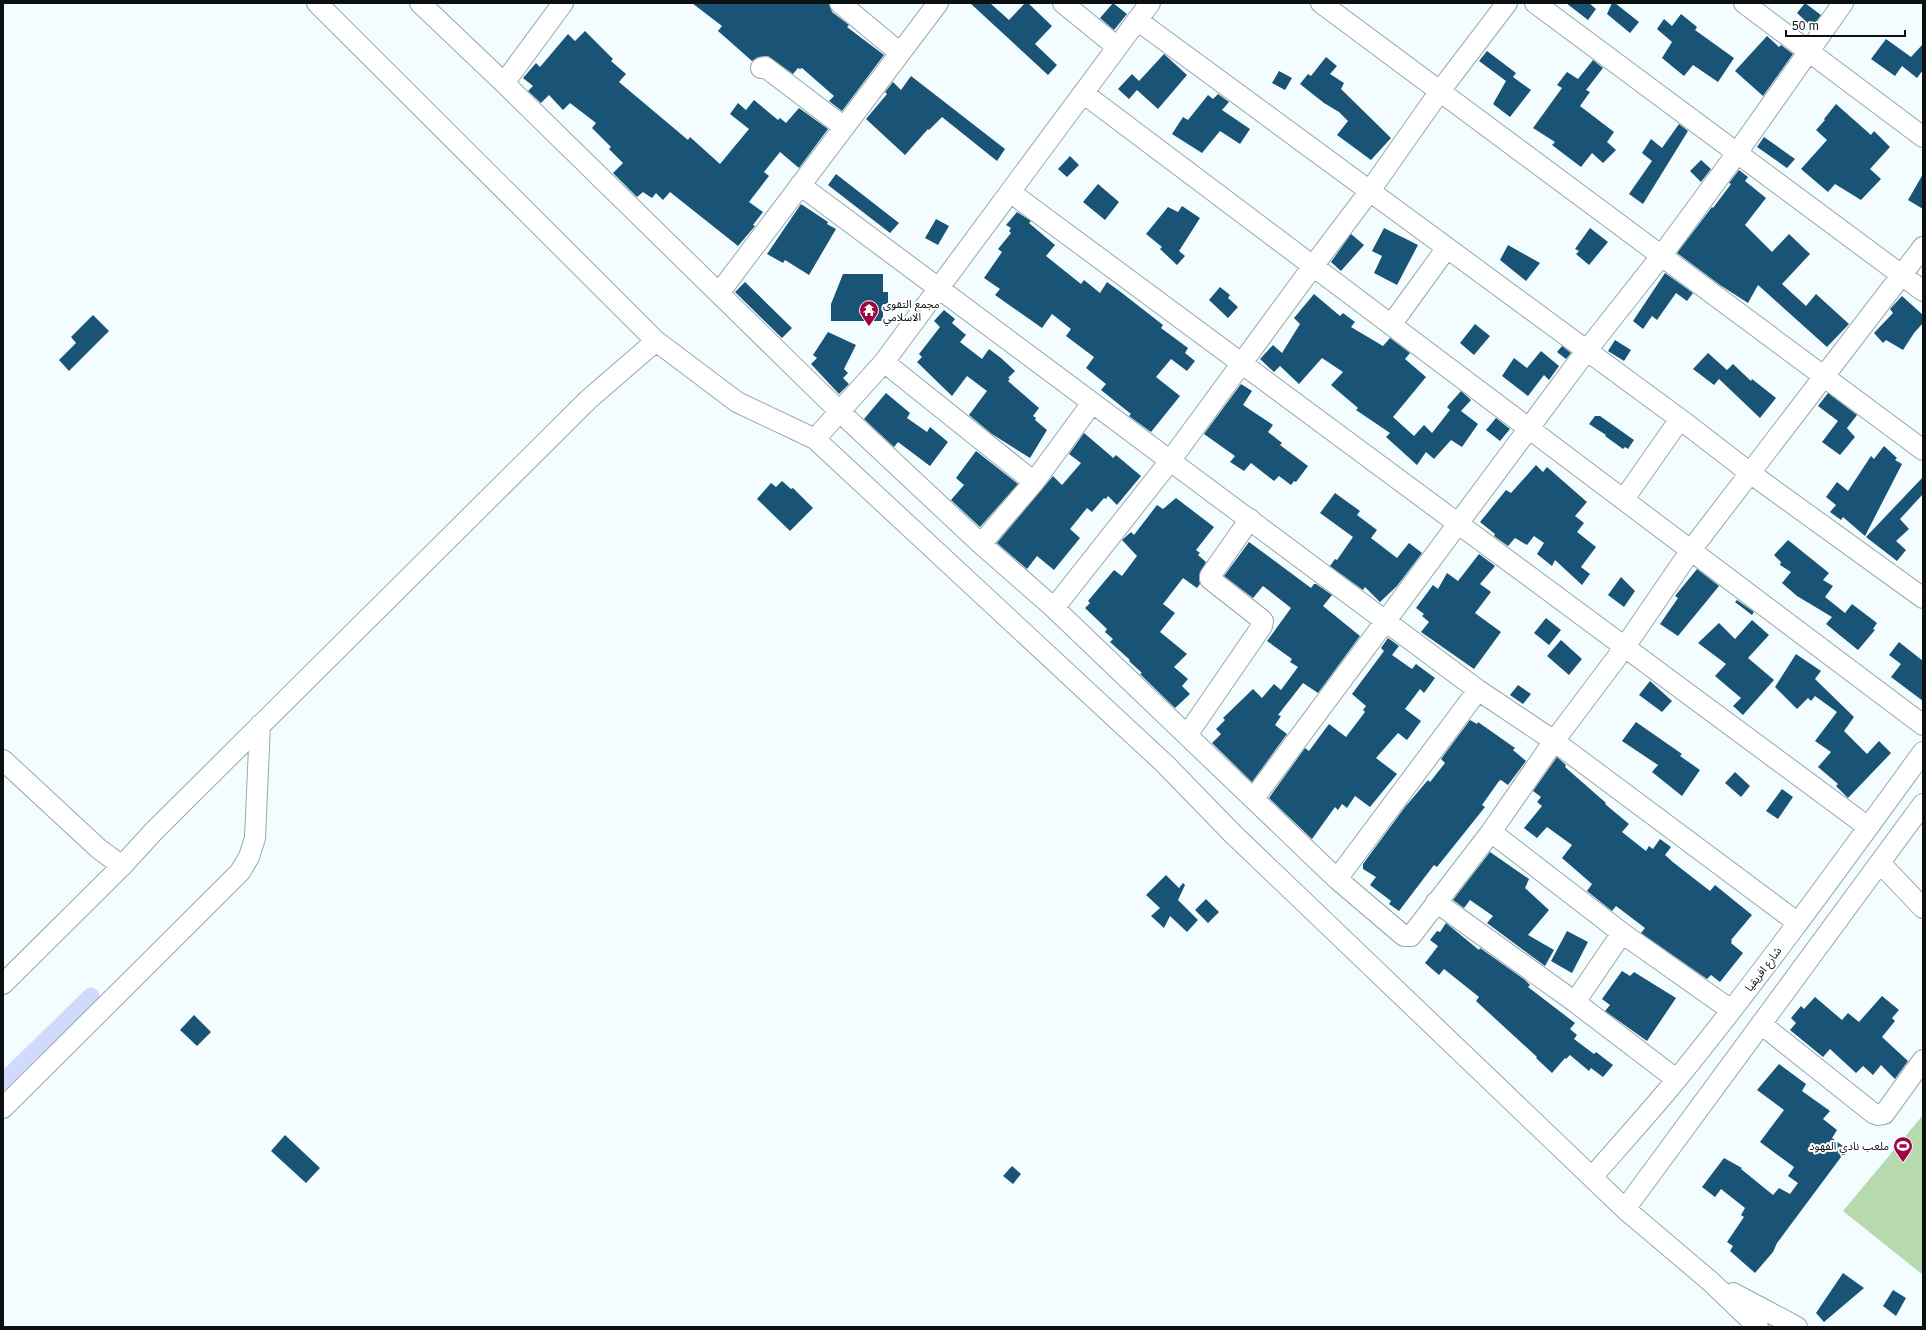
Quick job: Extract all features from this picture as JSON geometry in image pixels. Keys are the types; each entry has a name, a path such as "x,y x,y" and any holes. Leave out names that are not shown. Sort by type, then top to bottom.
{"street":[{"path":"317,3 656,341 737,402 816,439 1164,764 1233,834 1592,1178 1625,1209 1710,1281 1758,1327"},
{"path":"420,3 504,83 839,411 981,544 1054,608 1337,879 1404,936 1411,936 1491,832 1554,741 1624,648 1691,550 1923,247"},
{"path":"504,83 563,3"},
{"path":"840,3 900,53"},
{"path":"719,293 938,3"},
{"path":"1063,3 1117,47"},
{"path":"816,439 839,411 884,362 1150,3"},
{"path":"1321,3 1662,255 1824,378 1923,450"},
{"path":"1054,608 1170,461 1369,192 1440,91 1507,3"},
{"path":"1535,3 1923,291"},
{"path":"1744,3 1921,132"},
{"path":"1254,798 1387,621 1586,350 1662,255 1737,153 1843,3"},
{"path":"1137,20 1446,249 1586,350 1750,473 1923,598"},
{"path":"761,68 765,67 844,127"},
{"path":"1083,93 1391,326 1624,498 1923,724"},
{"path":"800,185 939,287 1092,403 1478,690 1554,741 1798,923"},
{"path":"1010,192 1868,828"},
{"path":"1391,326 1446,249"},
{"path":"3,984 122,866 154,831 260,725 589,399 656,341"},
{"path":"884,362 1034,482"},
{"path":"981,544 1034,482 1092,403"},
{"path":"1624,498 1680,420"},
{"path":"1187,735 1262,626 1261,619 1210,579 1210,576 1250,519"},
{"path":"1337,879 1478,690"},
{"path":"3,1108 240,872 249,857 255,838 260,725"},
{"name":"شارع افريقيا","path":"1592,1178 1676,1079 1731,1010 1798,923 1923,752"},
{"path":"3,760 100,849 122,866"},
{"path":"1625,1209 1923,804"},
{"path":"1491,832 1622,933 1731,1010"},
{"path":"1880,863 1923,908"},
{"path":"1436,902 1575,1002 1676,1079"},
{"path":"1575,1002 1622,933"},
{"path":"1761,1024 1873,1113 1878,1115 1884,1114 1923,1060"},
{"path":"1710,1281 1797,1327"}],"green space":[{"name":"ملعب نادي الفهود","path":"1923,1115 1923,1275 1843,1211"}],"building":[{"path":"692,3 829,3 832,12 849,25 847,27 884,55 842,111 829,101 834,96 802,68 798,68 793,74 768,56 758,57 752,61 718,31 722,26"},
{"path":"970,3 990,3 1009,20 1025,3 1028,3 1052,26 1035,44 1057,65 1048,75"},
{"path":"1113,3 1127,14 1114,30 1100,18"},
{"path":"1566,3 1589,3 1596,9 1588,20"},
{"path":"1612,3 1615,3 1639,22 1630,33 1607,14"},
{"path":"1805,3 1821,15 1812,27 1797,13"},
{"path":"1681,14 1697,27 1695,30 1734,58 1718,82 1693,65 1684,76 1662,58 1672,42 1657,29 1664,19 1672,26"},
{"path":"585,31 613,59 611,61 626,74 619,82 688,140 690,137 720,164 749,129 730,114 738,103 746,110 754,100 778,120 780,118 786,123 799,108 828,129 799,168 780,152 764,172 769,176 749,202 763,212 753,225 755,226 738,246 670,192 663,200 656,193 652,198 643,192 637,197 613,173 623,163 609,149 611,147 592,128 596,123 570,103 563,110 549,95 541,103 528,91 533,86 523,78 536,63 540,67 568,34 575,41"},
{"path":"1767,36 1779,47 1781,45 1793,54 1763,96 1735,71"},
{"path":"1886,39 1911,57 1923,44 1923,70 1917,78 1902,66 1895,76 1871,59"},
{"path":"1487,51 1516,73 1513,77 1531,90 1510,117 1493,104 1506,81 1479,61"},
{"path":"1164,54 1187,75 1158,109 1137,90 1129,99 1118,89 1132,74 1139,81"},
{"path":"1326,57 1337,66 1330,74 1344,83 1341,89 1391,138 1371,160 1337,135 1348,121 1339,112 1324,103 1300,84 1308,74 1311,76"},
{"path":"1593,60 1603,68 1586,90 1590,92 1580,106 1614,132 1607,142 1616,150 1603,163 1592,153 1581,167 1552,145 1555,142 1533,128 1562,88 1557,85 1567,72 1578,79"},
{"path":"1279,71 1292,78 1285,90 1272,83"},
{"path":"911,76 1005,149 997,161 942,117 929,130 928,129 905,155 866,119 887,94 885,92 893,82 901,90"},
{"path":"1218,94 1229,102 1222,110 1250,129 1240,144 1220,131 1202,153 1172,134 1183,117 1188,120 1208,95 1213,99"},
{"path":"1836,104 1871,135 1874,131 1890,147 1870,169 1881,179 1861,200 1835,184 1828,192 1801,169 1827,140 1816,130"},
{"path":"1679,124 1688,131 1643,204 1629,194 1652,161 1642,153 1651,139 1662,148"},
{"path":"1764,137 1795,159 1787,168 1757,147"},
{"path":"1070,156 1079,165 1067,177 1058,169"},
{"path":"1701,160 1711,169 1701,182 1690,171"},
{"path":"1739,170 1748,177 1745,181 1766,198 1745,225 1772,252 1789,234 1810,254 1782,284 1806,306 1816,294 1849,324 1827,347 1758,285 1748,303 1720,285 1677,253 1731,184 1729,183"},
{"path":"836,174 899,223 890,233 828,185"},
{"path":"1923,174 1923,209 1908,200"},
{"path":"1098,184 1119,202 1105,220 1083,202"},
{"path":"801,204 836,229 809,275 785,260 783,263 767,254"},
{"path":"1182,206 1200,218 1179,251 1185,256 1177,265 1160,249 1162,247 1146,234 1168,207 1178,212"},
{"path":"1017,212 1031,221 1029,223 1055,245 1046,256 1081,284 1084,280 1100,293 1107,282 1163,325 1161,328 1188,348 1185,353 1195,361 1187,371 1171,359 1156,377 1180,396 1151,432 1129,416 1131,414 1101,390 1106,384 1086,368 1094,357 1066,336 1071,329 1052,314 1042,328 995,295 1000,289 984,278 1002,252 998,249 1011,233 1009,231 1011,228 1006,225"},
{"path":"936,219 949,226 938,245 925,238"},
{"path":"1384,228 1418,245 1397,285 1374,273 1382,256 1372,251"},
{"path":"1590,228 1608,242 1589,265 1576,254 1579,251 1575,249"},
{"path":"1351,234 1364,245 1341,271 1331,262"},
{"path":"1508,245 1540,263 1526,281 1500,260"},
{"path":"1665,273 1693,293 1687,301 1676,293 1657,320 1652,316 1643,329 1633,321"},
{"path":"843,274 883,274 883,292 888,292 888,304 883,304 883,321 831,321 831,304"},
{"path":"745,282 792,328 782,338 735,292"},
{"path":"1220,287 1230,295 1228,298 1238,307 1228,318 1209,300"},
{"path":"1314,294 1340,316 1343,313 1355,322 1351,327 1383,346 1390,338 1410,353 1405,359 1426,377 1393,417 1414,436 1424,425 1432,433 1450,410 1447,407 1461,391 1471,400 1461,411 1478,424 1462,447 1451,440 1434,459 1426,452 1417,465 1386,437 1390,433 1356,410 1358,408 1331,385 1343,372 1322,358 1299,384 1280,366 1274,372 1260,359 1273,345 1282,353 1300,324 1294,318"},
{"path":"1902,296 1923,315 1923,323 1914,333 1903,350 1886,340 1883,343 1874,333 1893,313 1890,309"},
{"path":"944,310 955,319 952,323 966,335 960,342 982,359 989,349 1001,358 1015,371 1008,378 1010,379 1008,381 1039,408 1033,416 1036,418 1035,420 1047,430 1030,458 992,434 969,415 987,391 967,376 952,396 917,362 922,357 919,354 940,327 934,321"},
{"path":"93,315 109,331 69,371 59,360 76,343 71,337"},
{"path":"1475,324 1490,336 1474,355 1460,343"},
{"path":"828,332 856,345 844,369 848,373 843,378 849,384 839,394 811,364 817,358 813,355"},
{"path":"1615,340 1631,350 1624,361 1608,351"},
{"path":"1562,346 1571,353 1566,359 1557,352"},
{"path":"1541,351 1559,366 1549,380 1544,375 1528,396 1502,376 1514,358 1527,368"},
{"path":"1708,353 1727,370 1733,364 1751,381 1752,379 1776,398 1760,418 1719,379 1714,385 1693,369"},
{"path":"1241,384 1252,391 1243,405 1273,425 1268,432 1282,443 1280,445 1308,466 1296,482 1294,481 1291,485 1279,476 1274,481 1251,463 1244,471 1230,462 1235,456 1204,434"},
{"path":"886,393 910,413 907,418 927,432 930,427 948,442 930,466 898,442 894,447 864,419"},
{"path":"1828,393 1857,415 1847,428 1845,426 1855,437 1840,455 1822,442 1838,421 1818,406"},
{"path":"1595,416 1600,416 1634,440 1628,449 1625,447 1623,449 1605,436 1606,435 1589,424"},
{"path":"1496,418 1510,429 1500,441 1486,430"},
{"path":"1084,433 1113,458 1116,455 1141,476 1117,505 1108,496 1106,499 1104,498 1092,512 1087,508 1070,529 1080,538 1054,570 1037,556 1027,569 997,543 1053,476 1062,485 1081,463 1069,454"},
{"path":"1884,446 1897,458 1895,460 1902,464 1865,536 1843,517 1841,520 1830,512 1836,505 1826,497 1837,482 1848,491 1871,456 1874,459"},
{"path":"976,451 1018,484 980,527 951,500 964,485 956,478"},
{"path":"1536,465 1543,472 1547,467 1587,502 1575,516 1584,523 1577,532 1596,547 1581,567 1590,574 1582,585 1555,560 1552,566 1537,554 1544,543 1534,536 1527,545 1515,538 1508,546 1494,536 1495,534 1480,522 1506,490 1511,493"},
{"path":"1923,477 1923,494 1900,519 1909,529 1896,541 1906,550 1897,561 1866,537"},
{"path":"782,481 791,489 793,488 813,508 790,531 757,499 771,483 776,487"},
{"path":"1335,493 1360,511 1357,515 1377,530 1371,538 1397,558 1409,543 1422,553 1397,586 1380,602 1365,587 1363,590 1330,566 1335,559 1337,560 1353,537 1320,513"},
{"path":"1176,498 1214,527 1196,550 1200,553 1198,555 1206,562 1199,576 1200,584 1197,588 1183,578 1163,604 1175,613 1160,632 1187,654 1174,667 1188,679 1182,686 1190,694 1175,708 1140,674 1142,673 1129,661 1130,660 1110,642 1113,639 1105,632 1107,629 1085,608 1090,603 1088,601 1114,570 1122,576 1137,556 1122,540 1131,532 1134,535 1157,505 1163,509"},
{"path":"1788,540 1829,573 1823,580 1833,586 1825,597 1845,613 1852,604 1877,623 1873,629 1875,630 1858,650 1826,624 1832,617 1797,596 1782,583 1791,572 1780,565 1781,562 1774,555"},
{"path":"1249,542 1311,588 1314,584 1316,584 1332,595 1323,606 1360,636 1318,693 1303,683 1278,715 1281,716 1275,725 1287,734 1252,782 1212,743 1221,734 1216,729 1225,720 1223,718 1253,689 1262,698 1274,684 1281,690 1298,667 1290,662 1292,659 1267,641 1291,608 1263,586 1253,598 1224,576"},
{"path":"1479,554 1495,566 1480,584 1491,592 1475,613 1501,632 1474,669 1421,632 1429,622 1422,616 1424,614 1416,608 1433,585 1438,589 1447,573 1458,581"},
{"path":"1697,569 1719,586 1678,636 1660,624 1678,598 1675,596"},
{"path":"1621,577 1635,591 1624,607 1608,595"},
{"path":"1737,600 1754,612 1752,615 1735,602"},
{"path":"1546,618 1561,630 1549,645 1534,633"},
{"path":"1752,620 1769,635 1748,658 1774,680 1743,715 1733,706 1741,698 1715,676 1726,664 1698,643 1719,623 1735,639"},
{"path":"1388,638 1399,646 1392,655 1412,669 1416,664 1435,678 1424,693 1420,689 1405,709 1421,721 1407,740 1398,733 1376,758 1397,774 1370,807 1355,796 1347,808 1342,804 1338,810 1335,807 1312,839 1269,798 1305,748 1309,751 1329,724 1346,737 1365,712 1363,710 1366,706 1352,694 1384,651 1381,648"},
{"path":"1561,640 1582,659 1569,675 1547,656"},
{"path":"1899,642 1923,661 1923,701 1891,677 1901,664 1889,655"},
{"path":"1796,654 1821,671 1815,679 1854,717 1844,731 1867,754 1879,741 1891,753 1848,798 1836,786 1838,784 1818,767 1831,752 1815,741 1837,712 1815,696 1811,701 1808,698 1797,709 1775,687"},
{"path":"1650,681 1672,701 1662,712 1639,695"},
{"path":"1518,685 1531,694 1523,704 1510,695"},
{"path":"1470,720 1477,724 1478,722 1515,748 1513,750 1526,761 1508,785 1501,780 1499,781 1482,805 1485,807 1437,867 1434,865 1399,911 1389,904 1391,901 1370,885 1376,877 1363,869 1363,864 1405,807 1428,780 1430,782 1445,763 1441,759"},
{"path":"1636,722 1682,754 1680,756 1700,770 1682,796 1652,772 1658,765 1622,741"},
{"path":"1557,757 1566,765 1565,767 1629,824 1622,832 1646,851 1649,846 1653,849 1660,839 1671,847 1665,855 1674,863 1710,891 1715,885 1752,915 1731,940 1731,943 1743,953 1720,982 1711,975 1707,979 1641,933 1645,928 1616,906 1612,911 1587,891 1592,884 1562,858 1572,845 1547,827 1537,838 1524,828 1542,806 1537,802 1541,797 1533,791"},
{"path":"1735,772 1750,786 1741,797 1725,783"},
{"path":"1782,789 1793,797 1778,819 1766,811"},
{"path":"1490,852 1529,879 1525,888 1549,910 1528,935 1554,950 1545,966 1487,923 1493,916 1470,900 1464,908 1453,900"},
{"path":"1166,875 1179,888 1183,883 1185,885 1178,900 1198,920 1187,932 1170,916 1164,928 1151,916 1160,908 1146,895"},
{"path":"1206,899 1219,912 1208,923 1195,910"},
{"path":"1446,923 1479,950 1480,948 1525,980 1530,985 1528,987 1575,1023 1570,1029 1577,1035 1574,1039 1594,1054 1596,1052 1613,1065 1603,1077 1591,1068 1589,1071 1570,1055 1566,1059 1565,1058 1552,1073 1536,1058 1537,1057 1476,1001 1479,997 1444,969 1439,975 1425,963 1438,946 1430,940 1437,931 1440,932"},
{"path":"1567,931 1588,942 1572,973 1551,961"},
{"path":"1622,971 1630,976 1634,972 1676,998 1647,1041 1605,1011 1610,1005 1602,999"},
{"path":"1882,996 1899,1010 1892,1018 1895,1021 1882,1037 1908,1061 1895,1079 1881,1065 1873,1075 1863,1066 1856,1073 1830,1049 1823,1057 1790,1030 1796,1023 1791,1018 1801,1006 1804,1009 1815,997 1842,1020 1848,1013 1859,1022"},
{"path":"194,1015 211,1032 197,1046 180,1030"},
{"path":"1779,1064 1806,1084 1802,1091 1830,1111 1823,1119 1837,1130 1832,1138 1847,1149 1777,1243 1773,1252 1755,1273 1730,1251 1733,1246 1727,1242 1744,1217 1741,1215 1745,1208 1721,1189 1715,1197 1702,1187 1724,1158 1742,1168 1741,1169 1773,1195 1779,1188 1790,1194 1798,1183 1788,1176 1794,1167 1760,1142 1784,1110 1757,1090"},
{"path":"285,1135 320,1168 306,1183 271,1151"},
{"path":"1012,1166 1021,1174 1013,1184 1003,1176"},
{"path":"1843,1273 1864,1288 1824,1322 1816,1313"},
{"path":"1893,1290 1906,1298 1896,1316 1883,1306"}],"waterway":[{"path":"3,1082 91,996"}],"place":[{"name":"مجمع التقوى الاسلامي","path":"869,327"},
{"name":"ملعب نادي الفهود","path":"1903,1163"}]}
